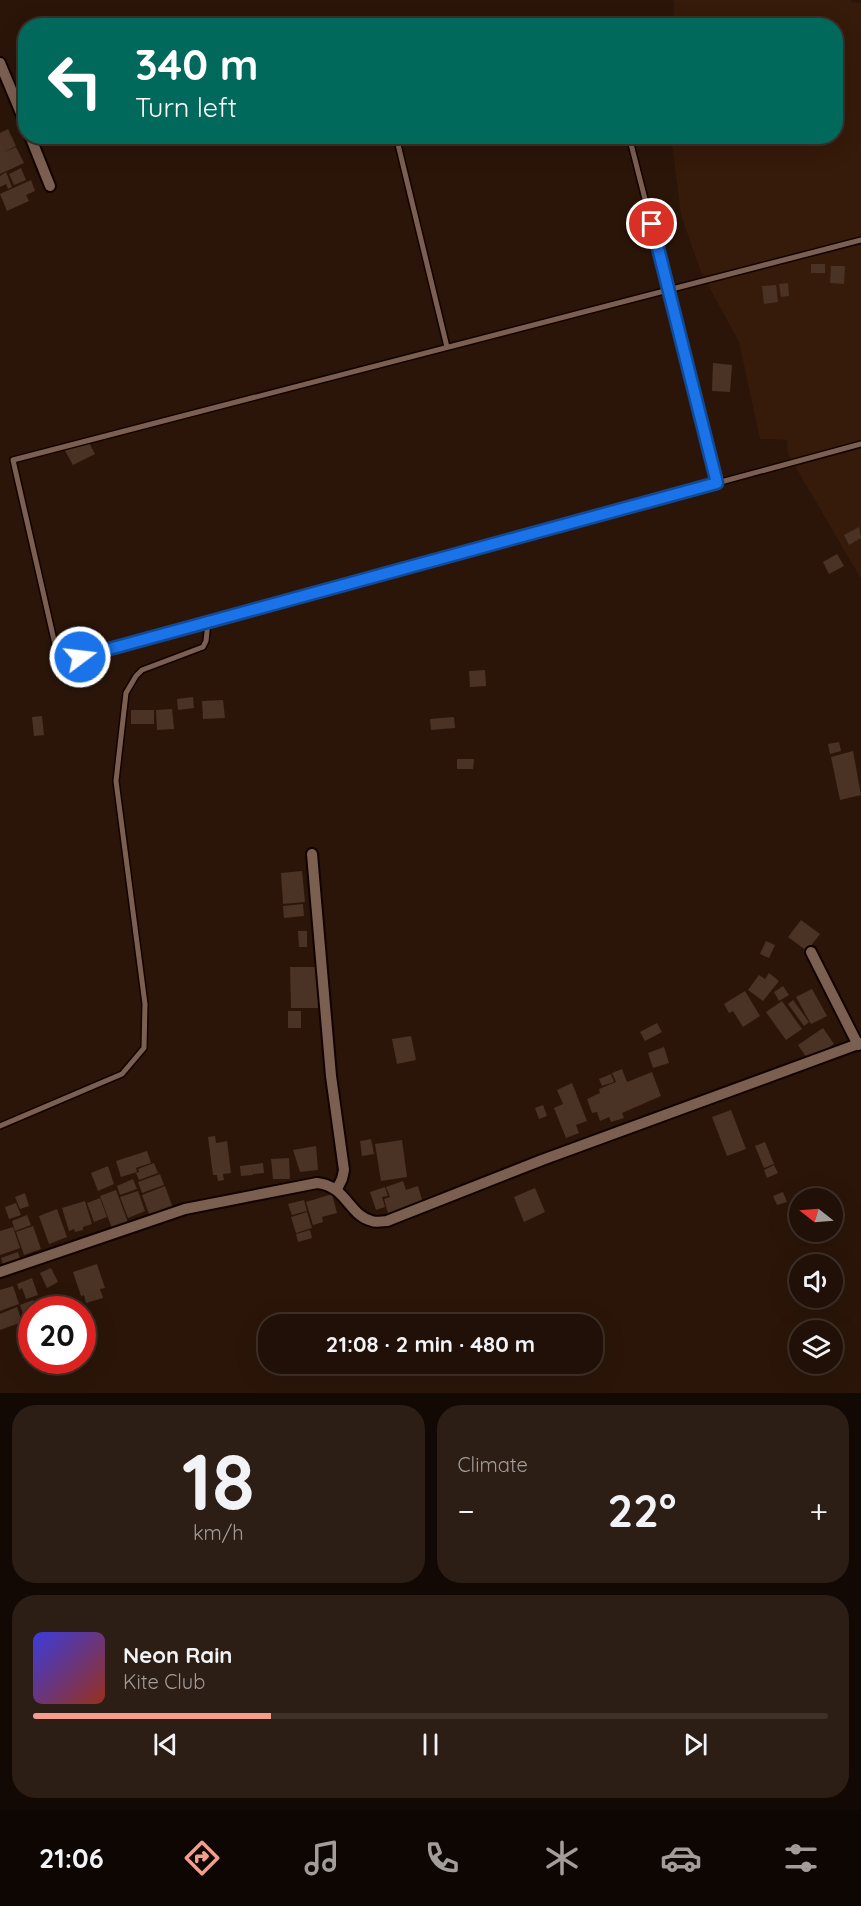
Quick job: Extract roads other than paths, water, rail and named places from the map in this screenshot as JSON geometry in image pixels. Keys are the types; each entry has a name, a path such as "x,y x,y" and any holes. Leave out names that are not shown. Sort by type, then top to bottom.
{"street":[{"path":"0,63 18,106"},
{"path":"33,144 50,186"},
{"path":"312,854 331,1076 344,1170 337,1189"},
{"path":"0,1272 185,1209 317,1183 327,1184 337,1189 361,1215 372,1221 387,1221 542,1160 859,1044 811,952"}],"lane":[{"path":"398,144 447,347"},
{"path":"631,144 717,483"},
{"path":"861,240 13,460 59,662 861,444"},
{"path":"0,1126 122,1074 144,1048 145,1004 116,781 126,693 135,676 142,670 203,647 208,622"}]}
